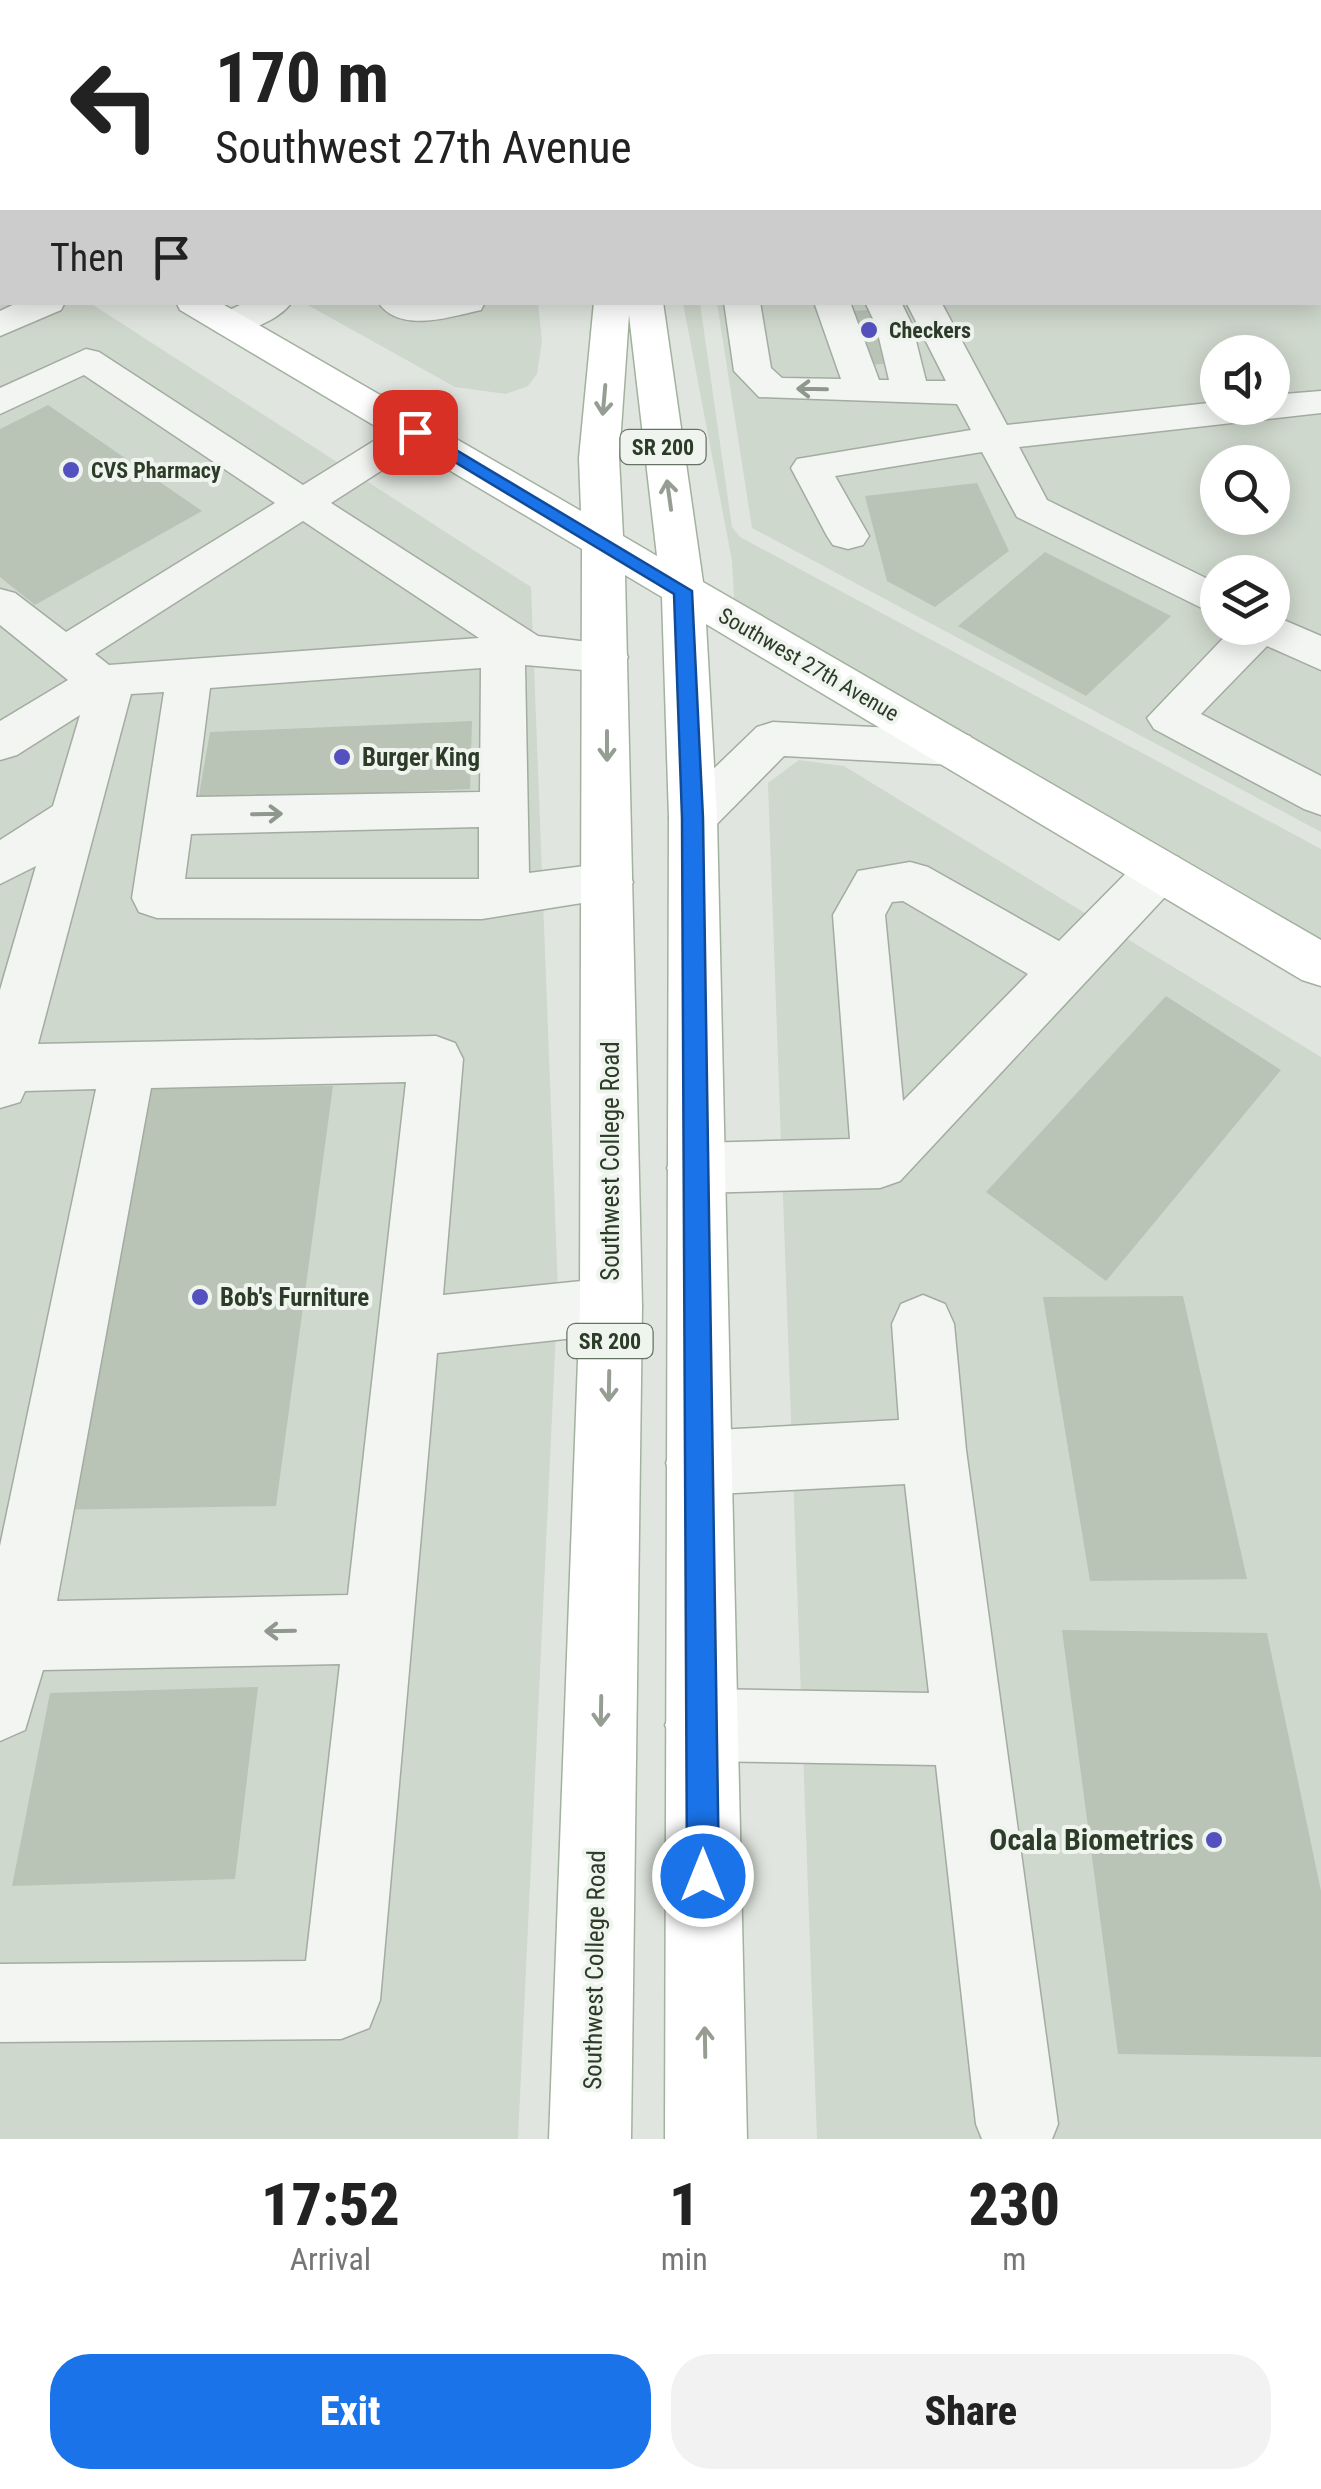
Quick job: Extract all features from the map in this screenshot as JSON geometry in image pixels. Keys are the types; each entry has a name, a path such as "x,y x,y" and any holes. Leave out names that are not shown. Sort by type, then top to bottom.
{"main road":[{"name":"Southwest 27th Avenue","path":"198,305 1319,960"},
{"name":"Southwest College Road","path":"590,2139 611,1306 606,657 599,458 612,305"},
{"name":"SR 200","path":"644,305 683,591 692,818 706,2139"}],"lane":[{"path":"0,324 41,305"},
{"path":"230,324 268,305"},
{"path":"400,305 412,311 449,305"},
{"path":"742,305 753,372 772,388 970,392"},
{"path":"833,305 864,390"},
{"path":"884,305 894,325 910,391"},
{"path":"924,305 1031,508 1200,593"},
{"path":"0,403 86,360 302,503 515,652"},
{"path":"1290,405 1321,402"},
{"path":"848,536 811,468 994,438 1200,415"},
{"path":"0,743 28,643 302,503 415,432"},
{"path":"1290,639 1321,655"},
{"path":"28,643 189,676 515,652 606,657"},
{"path":"0,2003 341,2000 436,1059 128,1065 2,1077 14,992 75,816 110,690 28,643"},
{"path":"1241,645 1170,718 1321,796"},
{"path":"504,897 503,810 515,652"},
{"path":"189,676 158,898 504,897 608,882"},
{"path":"692,818 774,739 953,748"},
{"path":"170,816 503,810"},
{"path":"0,865 75,816"},
{"path":"696,1168 880,1163 1160,870"},
{"path":"880,1163 858,915 876,885 910,881 1065,970"},
{"path":"0,1705 128,1065"},
{"path":"409,1327 611,1306"},
{"path":"923,1324 934,1450 1017,2124"},
{"path":"698,1463 934,1450"},
{"path":"16,1636 378,1629"},
{"path":"702,1725 968,1730"}],"shaded area":[{"path":"0,305 93,305 531,587 558,1290 518,2139 0,2139"},
{"path":"308,305 538,305 542,341 537,374 528,386 506,394 455,387"},
{"path":"683,305 700,305 732,527 740,537 1321,849 1321,941 734,599 732,561"},
{"path":"717,305 1321,305 1321,832 752,528"},
{"path":"799,760 844,766 1321,1057 1321,2139 817,2139 768,783"}],"building":[{"name":"Checkers","path":"872,310 893,363 870,365 850,311"},
{"name":"CVS Pharmacy","path":"48,405 202,511 35,605 0,577 0,429"},
{"path":"977,483 1009,551 935,607 887,581 865,496"},
{"path":"1045,552 1171,616 1086,696 958,626"},
{"path":"472,721 470,789 198,801 210,732"},
{"path":"1166,996 1281,1070 1106,1281 986,1192"},
{"name":"Bob's Furniture","path":"333,1086 276,1506 49,1510 142,1089"},
{"path":"1183,1296 1247,1579 1090,1581 1043,1297"},
{"path":"1062,1630 1267,1633 1321,1891 1321,2057 1118,2054"},
{"path":"258,1687 235,1879 12,1886 50,1693"}],"place":[{"name":"Checkers","path":"869,330"},
{"name":"CVS Pharmacy","path":"71,470"},
{"name":"Burger King","path":"342,757"},
{"name":"Bob's Furniture","path":"200,1297"},
{"name":"Ocala Biometrics","path":"1214,1840"}],"route":[{"path":"415,432 683,591 692,818 703,1876"}]}
